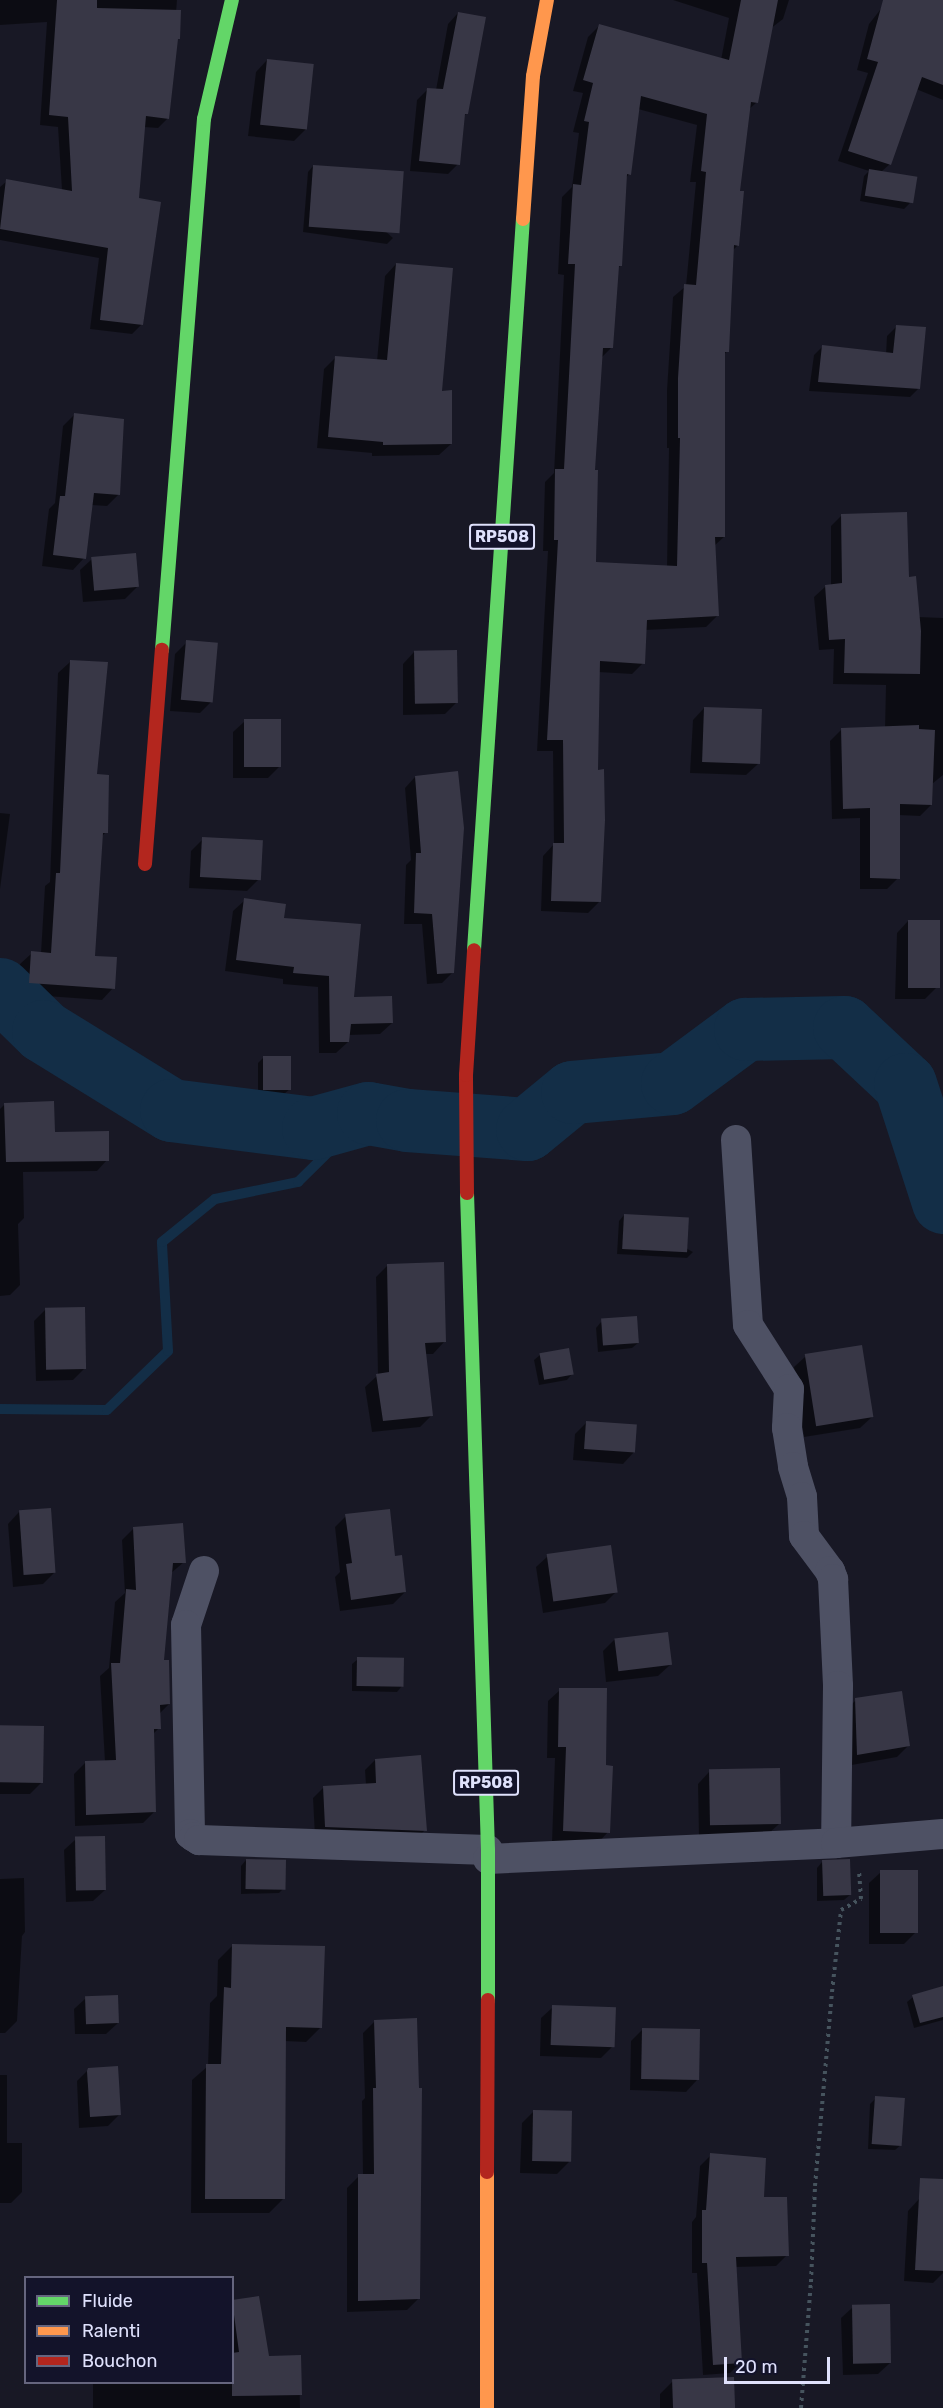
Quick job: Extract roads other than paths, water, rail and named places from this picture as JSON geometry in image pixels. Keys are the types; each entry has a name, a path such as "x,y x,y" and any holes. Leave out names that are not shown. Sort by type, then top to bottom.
{"main road":[{"path":"145,864 204,118 232,0"},
{"name":"RP508","path":"487,2408 488,1855 466,1158 466,1075 533,76 547,0"}],"street":[{"path":"736,1140 748,1325 789,1389 787,1428 793,1467 802,1497 804,1536 830,1571 832,1579 847,1842"},
{"path":"204,1571 186,1625 190,1834 199,1840 488,1855 847,1842 943,1834"}],"waterway":[{"path":"0,989 43,1031 171,1110 313,1128 368,1113 407,1120 527,1129 572,1092 672,1083 745,1029 844,1027 905,1084 943,1202"},
{"path":"0,1409 107,1410 168,1351 162,1242 215,1199 298,1182 368,1113"}]}
